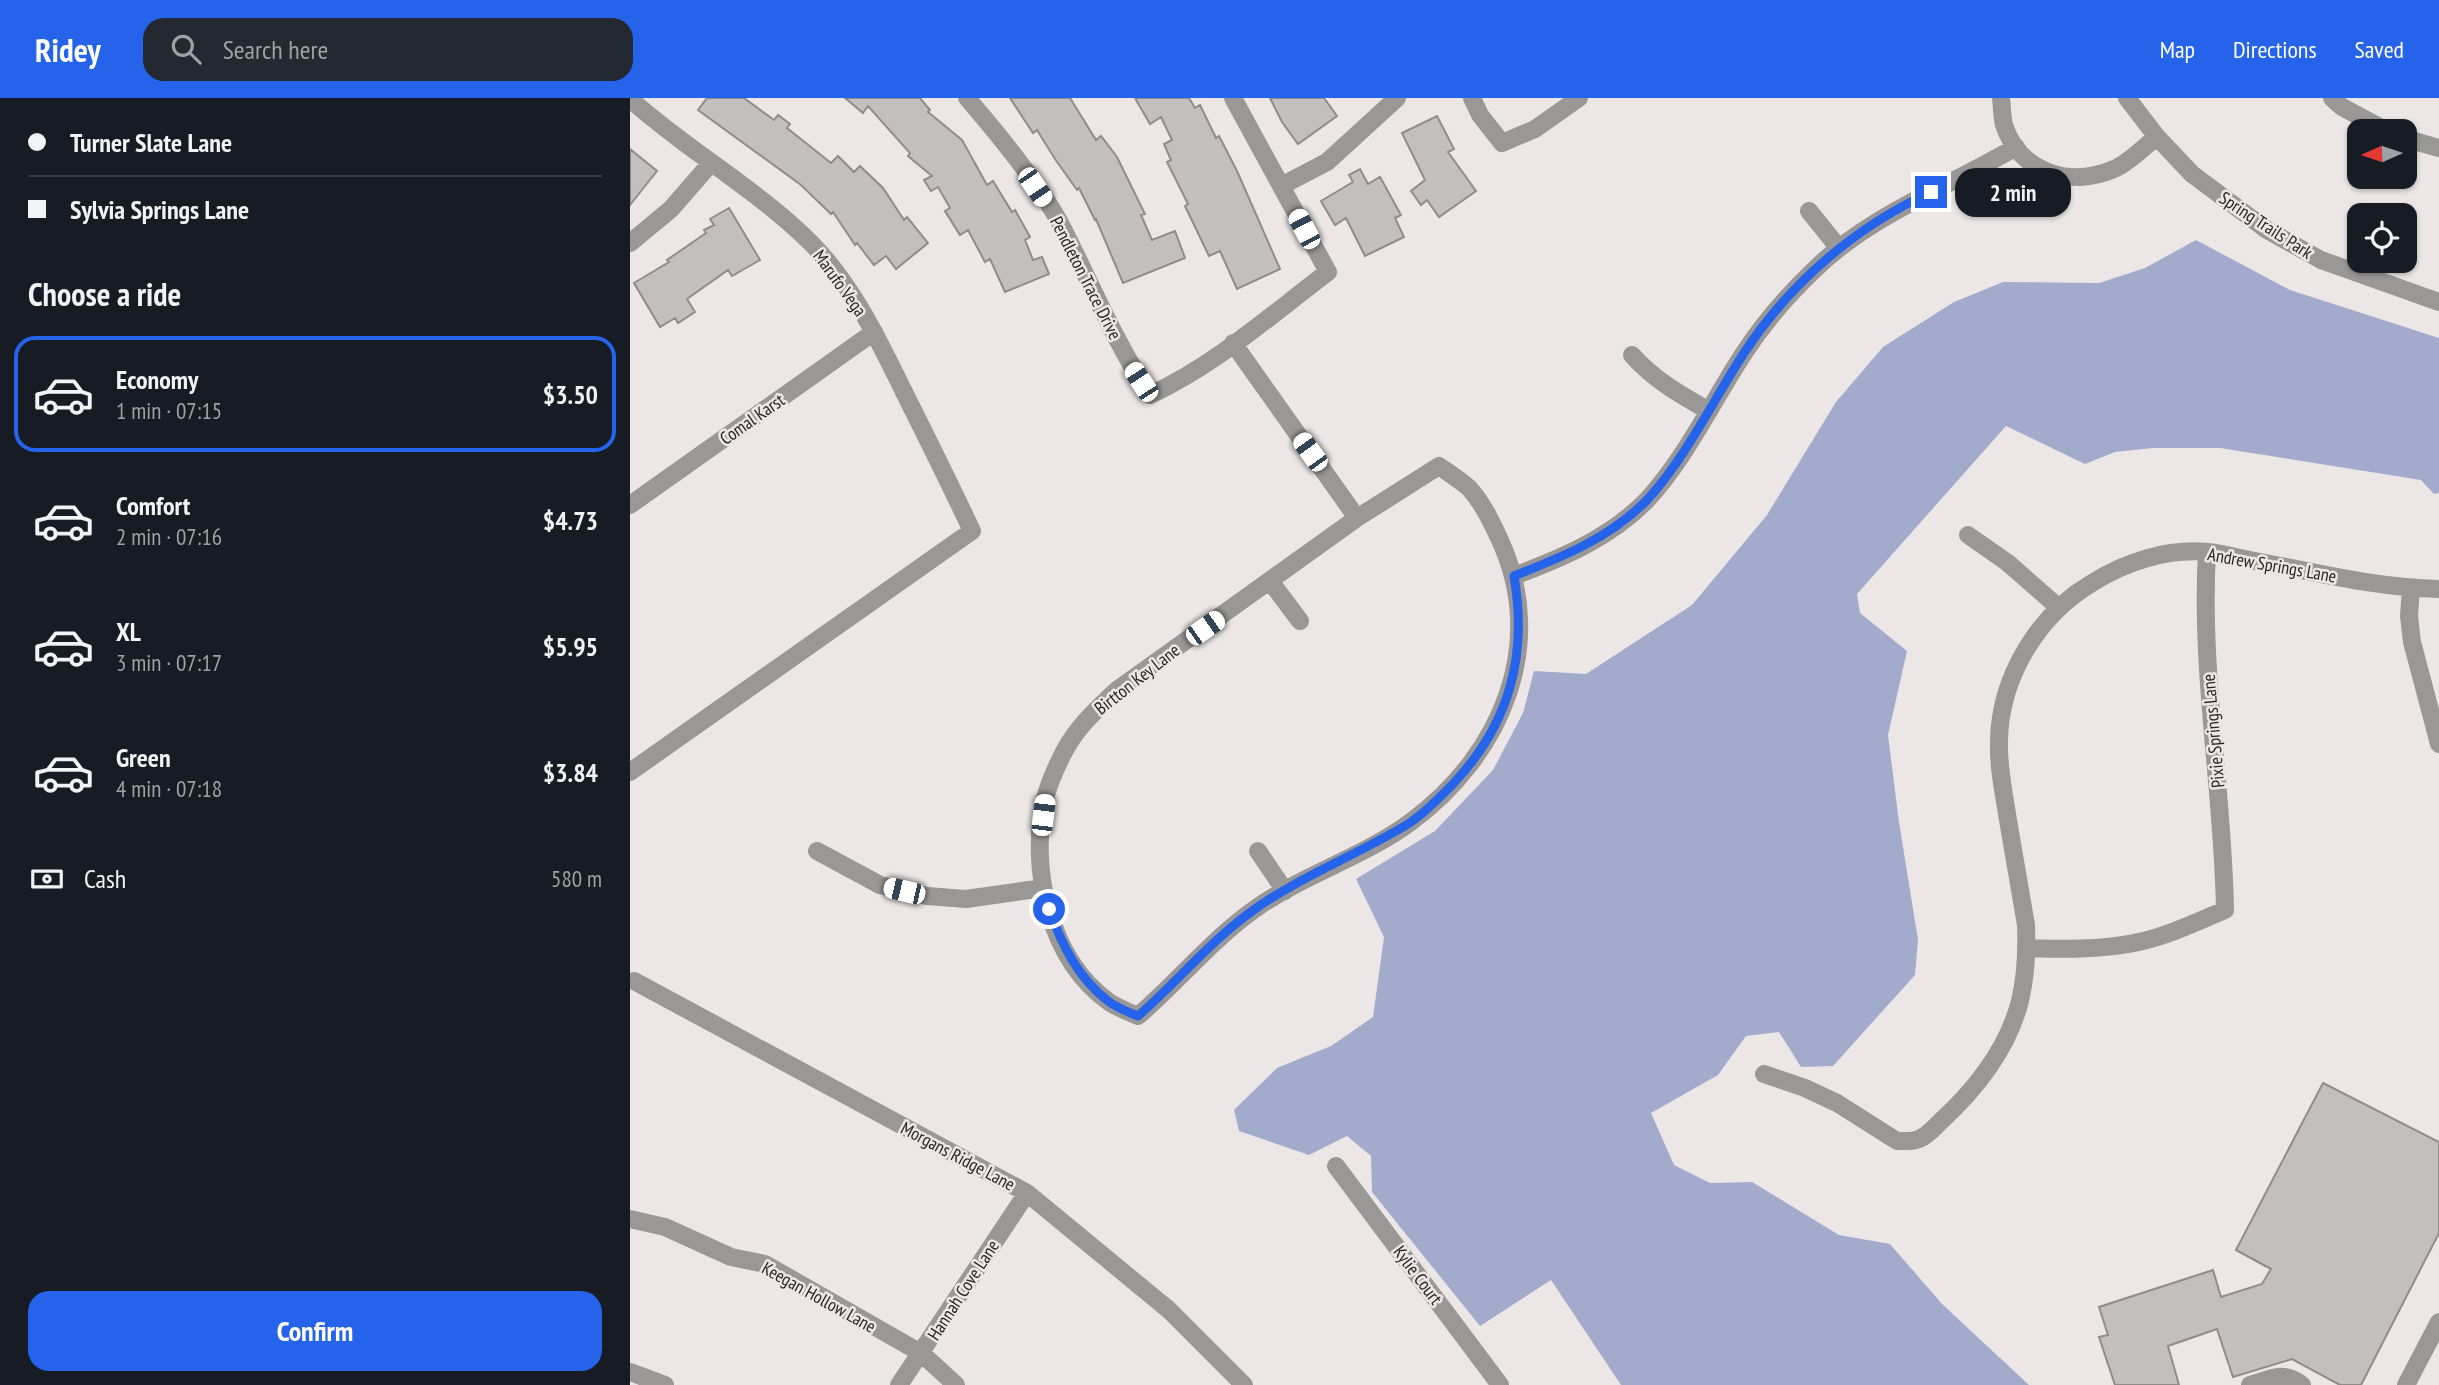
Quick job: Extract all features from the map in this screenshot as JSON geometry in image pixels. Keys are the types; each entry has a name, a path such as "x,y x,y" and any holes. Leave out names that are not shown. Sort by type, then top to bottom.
{"street":[{"name":"Pendleton Trace Drive","path":"967,98 1024,170 1058,220 1126,356 1150,395 1177,382 1233,344"},
{"path":"1233,98 1328,272 1233,344 1357,518"},
{"path":"1281,186 1327,162 1396,98"},
{"path":"1472,98 1480,115 1502,143 1535,129 1579,98"},
{"path":"2001,98 2004,123 2015,148 2029,161 2050,173 2071,178 2095,176 2118,168 2157,137"},
{"name":"Spring Trails Park","path":"2127,98 2157,137 2192,174 2267,230 2321,260 2439,302"},
{"path":"2332,98 2342,107 2364,119"},
{"name":"Marufo Vega","path":"630,99 660,126 754,194 814,246 849,290 874,332 972,531 630,772"},
{"path":"2417,142 2439,148"},
{"path":"1258,851 1284,891 1411,822 1442,795 1470,766 1493,732 1507,699 1517,664 1519,629 1514,576 1579,550 1615,527 1646,500 1676,464 1744,352 1777,310 1838,247 1909,202 1975,172 2015,148"},
{"path":"630,243 671,209 711,163"},
{"path":"1809,211 1838,247"},
{"name":"Comal Karst","path":"630,505 874,332"},
{"path":"1632,355 1665,386 1709,411"},
{"name":"Birtton Key Lane","path":"1284,891 1256,908 1219,939 1138,1016 1110,1002 1087,981 1070,959 1057,932 1042,888 1040,850 1045,799 1066,748 1084,720 1117,690 1357,518 1439,466 1468,488 1490,519 1514,576"},
{"path":"1968,536 2008,563 2058,607"},
{"name":"Andrew Springs Lane","path":"1763,1074 1805,1088 1837,1104 1897,1141 1908,1142 1919,1139 1930,1131 1957,1107 1982,1078 2004,1041 2019,1003 2027,948 2001,776 1999,740 2003,705 2015,670 2036,633 2058,607 2079,590 2109,572 2140,560 2175,553 2207,552 2411,588 2439,589"},
{"name":"Pixie Springs Lane","path":"2027,948 2093,949 2137,943 2225,910 2225,872 2206,647 2204,603 2207,552"},
{"path":"1270,581 1300,621"},
{"path":"2411,588 2409,616 2412,642 2439,744"},
{"path":"817,851 880,885 927,896 966,899 1042,888"},
{"name":"Morgans Ridge Lane","path":"634,981 1027,1193 1169,1310 1244,1385"},
{"name":"Kylie Court","path":"1336,1166 1500,1385"},
{"name":"Hannah Cove Lane","path":"899,1385 1027,1193"},
{"name":"Keegan Hollow Lane","path":"630,1219 665,1227 730,1257 765,1264 921,1353 956,1385"},
{"path":"2406,1385 2439,1322"},
{"path":"630,1372 665,1385"},
{"path":"2250,1385 2280,1376 2291,1377 2302,1385"}],"shaded area":[{"path":"2196,240 2290,290 2439,338 2439,493 2434,494 2421,480 2220,448 2153,448 2115,452 2085,464 2006,426 1857,594 1860,613 1907,651 1888,735 1918,940 1915,975 1833,1066 1801,1067 1779,1032 1746,1036 1718,1075 1651,1113 1674,1165 1710,1183 1752,1182 1839,1235 1890,1244 1942,1304 2029,1385 1621,1385 1551,1280 1480,1326 1372,1192 1371,1156 1347,1136 1309,1155 1239,1131 1234,1110 1277,1068 1331,1046 1373,1017 1384,937 1356,879 1435,831 1493,770 1523,713 1534,671 1586,674 1692,605 1767,515 1836,402 1883,347 1954,302 2003,282 2099,283 2145,268"}],"building":[{"path":"707,98 744,98 774,120 778,115 790,124 787,128 831,163 838,156 854,172 860,166 883,188 904,220 907,217 928,243 896,269 886,256 874,265 857,243 855,245 833,212 831,214 801,185 698,110"},
{"path":"845,98 920,98 930,110 928,112 962,140 987,185 993,181 1012,212 1015,210 1030,237 1025,240 1033,260 1042,257 1049,274 1005,292 990,259 985,262 968,230 960,235 945,211 950,208 938,187 931,191 924,180 932,176 908,156 910,153 868,106 863,113"},
{"path":"1010,98 1070,98 1096,140 1101,136 1117,157 1145,214 1141,215 1152,240 1175,231 1185,258 1123,283 1096,219 1079,188 1077,190 1037,130 1033,133"},
{"path":"1135,98 1189,98 1195,108 1200,105 1216,138 1219,136 1237,171 1280,269 1237,289 1220,251 1209,256 1167,162 1171,160 1164,144 1172,140 1161,117 1150,124"},
{"path":"1270,98 1324,98 1337,116 1298,144 1282,122"},
{"path":"1437,116 1454,149 1448,152 1476,191 1439,217 1427,200 1421,205 1411,191 1425,180 1402,133"},
{"path":"630,149 657,171 630,205"},
{"path":"1360,169 1368,184 1380,177 1401,215 1395,218 1404,237 1365,256 1346,218 1335,225 1321,201 1353,182 1349,175"},
{"path":"729,208 760,260 732,276 728,270 687,299 695,312 678,323 675,318 660,327 634,283 669,262 667,260 706,233 704,230 714,225 710,219"},
{"path":"2323,1083 2439,1142 2439,1233 2361,1385 2340,1385 2292,1359 2233,1377 2217,1329 2168,1346 2179,1385 2115,1385 2099,1337 2108,1335 2099,1307 2213,1270 2221,1297 2262,1284 2271,1269 2236,1250"}],"route":[{"path":"1049,909 1070,959 1087,981 1110,1002 1138,1016 1205,951 1256,908 1411,822 1470,766 1493,732 1507,699 1517,664 1519,629 1514,576 1579,550 1615,527 1646,500 1676,464 1744,352 1811,272 1838,247 1909,202 1931,192"}]}
